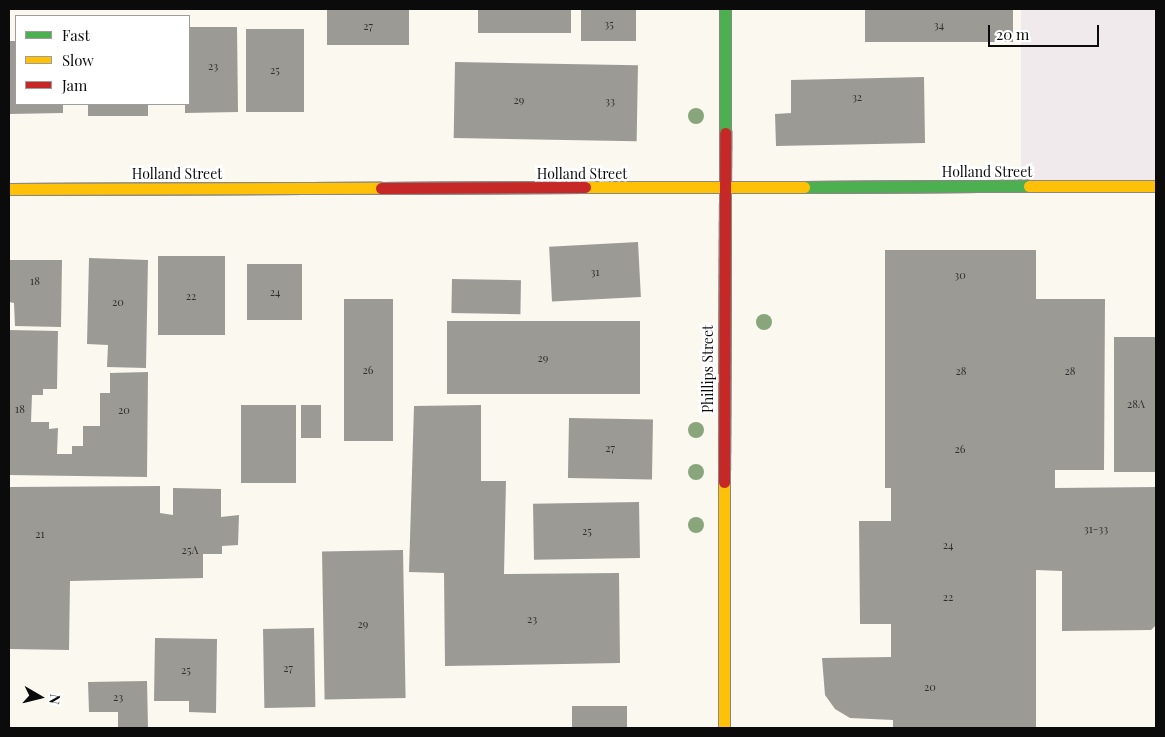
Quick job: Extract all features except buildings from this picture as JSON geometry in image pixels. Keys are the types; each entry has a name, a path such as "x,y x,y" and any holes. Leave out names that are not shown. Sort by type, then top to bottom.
{"street":[{"name":"Phillips Street","path":"724,728 723,189 725,9"},
{"name":"Holland Street","path":"9,189 723,189 1156,186"}],"shaded area":[{"path":"1021,9 1156,9 1156,187 1021,187"}],"traffic: fast":[{"path":"725,9 725,133"},
{"path":"804,187 1029,186"}],"traffic: slow":[{"path":"1029,186 1156,186"},
{"path":"585,187 804,187"},
{"path":"9,189 381,188"},
{"path":"724,482 724,728"}],"traffic: jam":[{"path":"724,482 725,133"},
{"path":"381,188 585,187"}]}
